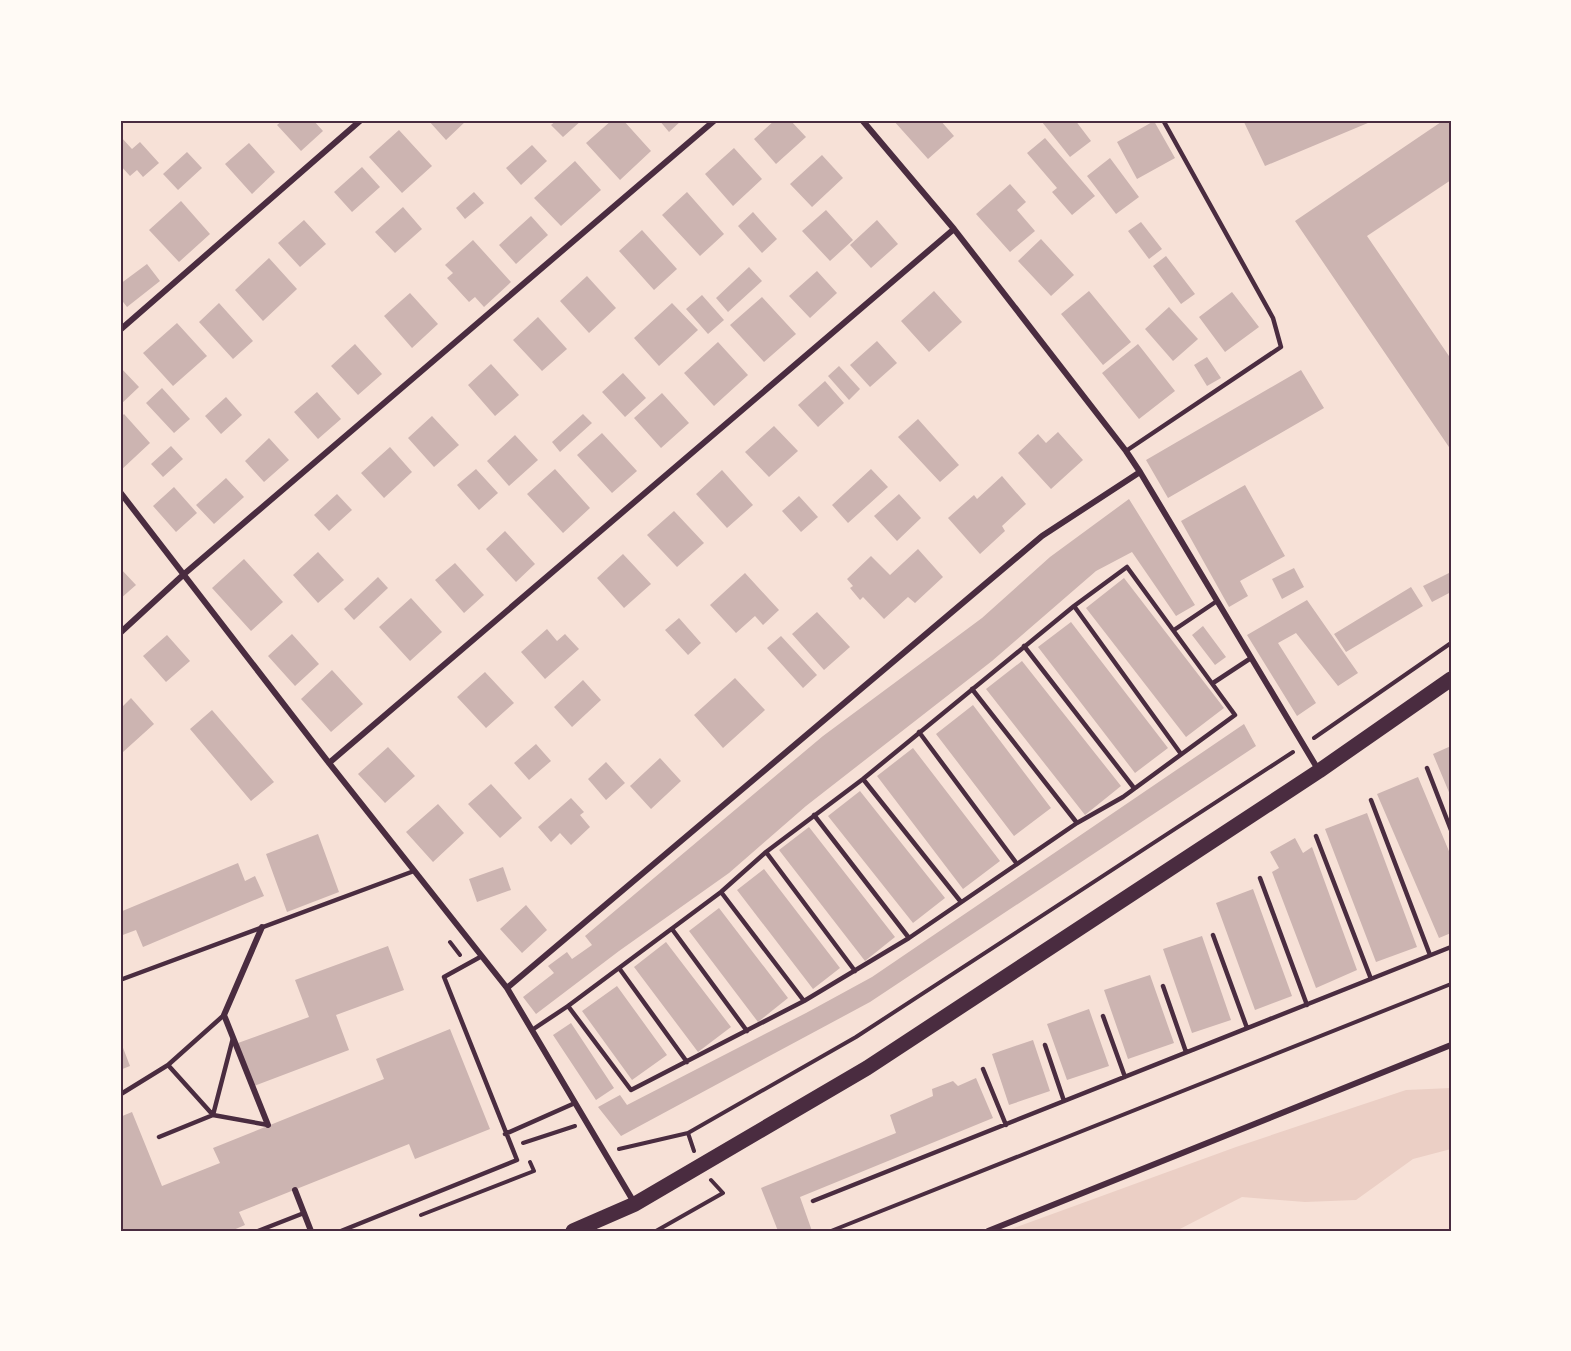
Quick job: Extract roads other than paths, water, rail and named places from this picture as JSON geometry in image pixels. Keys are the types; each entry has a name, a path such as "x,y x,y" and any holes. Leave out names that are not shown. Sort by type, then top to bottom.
{"main road":[{"path":"573,1231 635,1204 867,1068 1319,771 1451,680"}],"street":[{"path":"120,330 361,120"},
{"path":"120,633 183,574 715,120"},
{"path":"862,120 954,229 1126,451 1319,771"},
{"path":"329,763 954,229"},
{"path":"507,988 1042,536 1140,472"},
{"path":"120,492 329,763 507,988 635,1204"},
{"path":"262,927 224,1015 268,1125"},
{"path":"988,1231 1451,1045"},
{"path":"295,1190 311,1231"}],"lane":[{"path":"1126,451 1281,347 1272,318 1163,120"},
{"path":"532,1030 568,1006 721,892 766,852 863,779 1024,646 1127,567 1235,715 1123,796 1077,823 909,938 804,1001 631,1090 568,1006"},
{"path":"1174,630 1217,601"},
{"path":"1074,606 1181,754"},
{"path":"1024,646 1134,788"},
{"path":"1213,683 1251,658"},
{"path":"972,689 1077,823"},
{"path":"919,732 1017,864"},
{"path":"1427,768 1451,830"},
{"path":"863,779 961,902"},
{"path":"1371,800 1430,955"},
{"path":"814,815 909,938"},
{"path":"1316,836 1371,979"},
{"path":"766,852 855,971"},
{"path":"120,980 414,871"},
{"path":"1260,878 1307,1005"},
{"path":"721,892 804,1001"},
{"path":"672,929 747,1031"},
{"path":"1213,935 1247,1029"},
{"path":"813,1201 1451,947"},
{"path":"340,1231 517,1160 444,977 482,956"},
{"path":"619,968 687,1062"},
{"path":"1163,986 1186,1052"},
{"path":"121,1094 168,1065 224,1015"},
{"path":"1103,1016 1125,1077"},
{"path":"213,1115 233,1038"},
{"path":"1045,1045 1064,1101"},
{"path":"168,1065 213,1115"},
{"path":"984,1069 1006,1125"},
{"path":"505,1134 576,1103"},
{"path":"159,1137 213,1115 268,1125"},
{"path":"258,1231 304,1213"}]}
